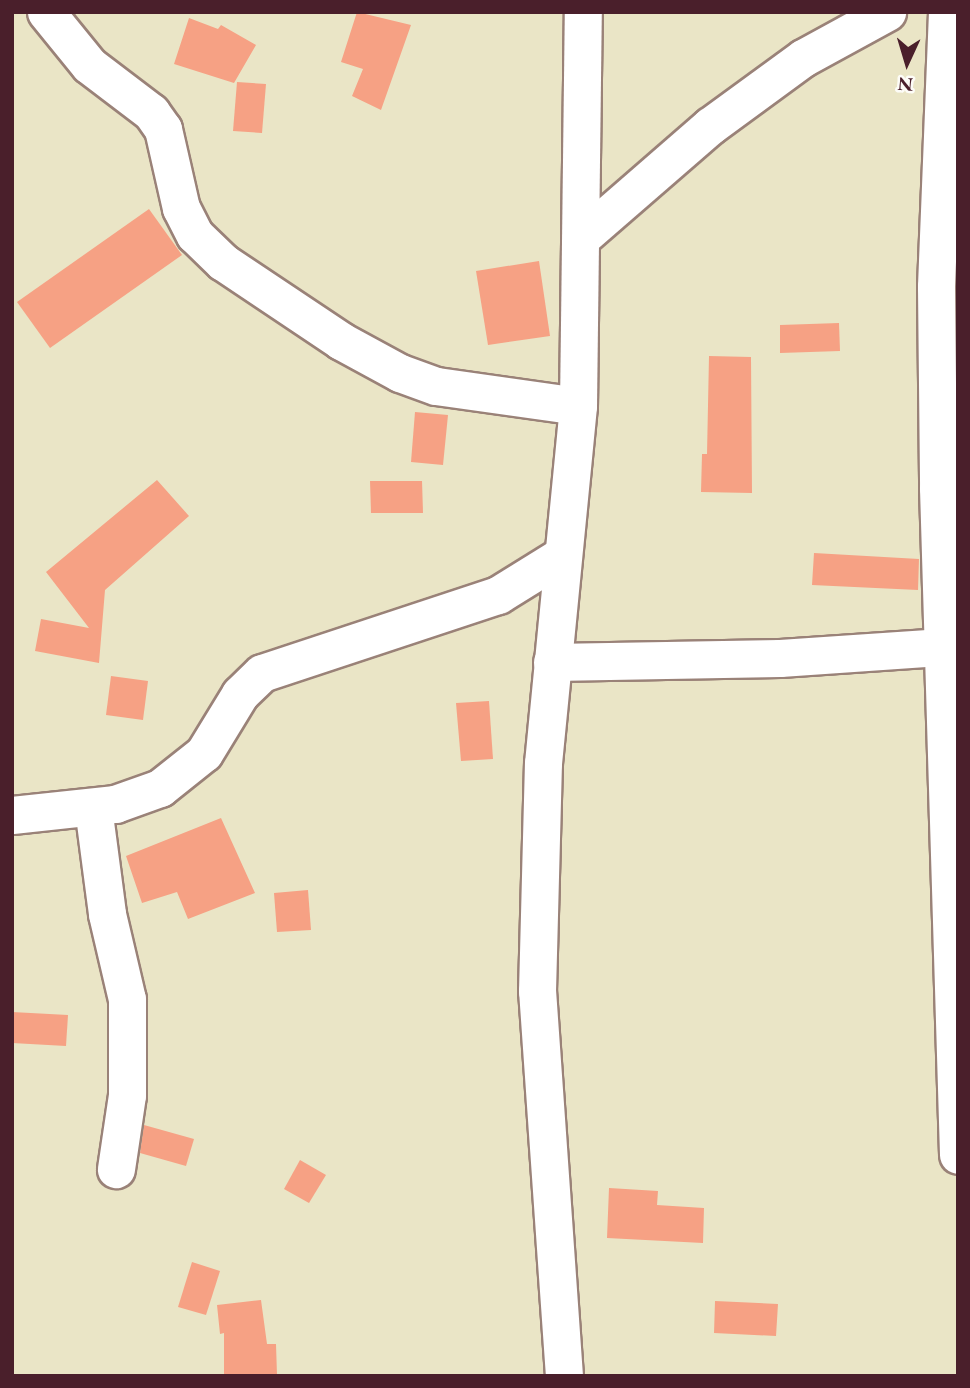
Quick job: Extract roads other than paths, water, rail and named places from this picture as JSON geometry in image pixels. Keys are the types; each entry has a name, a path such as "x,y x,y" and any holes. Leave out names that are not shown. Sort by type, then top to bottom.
{"street":[{"path":"47,12 89,65 150,112 163,129 181,208 195,235 223,262 341,341 400,373 436,386 578,406"},
{"path":"564,1376 537,991 543,763 561,556 578,406 583,12"},
{"path":"581,238 710,126 803,58 887,12"},
{"path":"947,12 936,287 951,645 958,1155"},
{"path":"12,815 93,807 138,798 174,780 204,753 240,694 262,673 498,595 561,556"},
{"path":"552,662 780,658 951,645"},
{"path":"93,807 107,914 127,999 127,1095 116,1169"}]}
